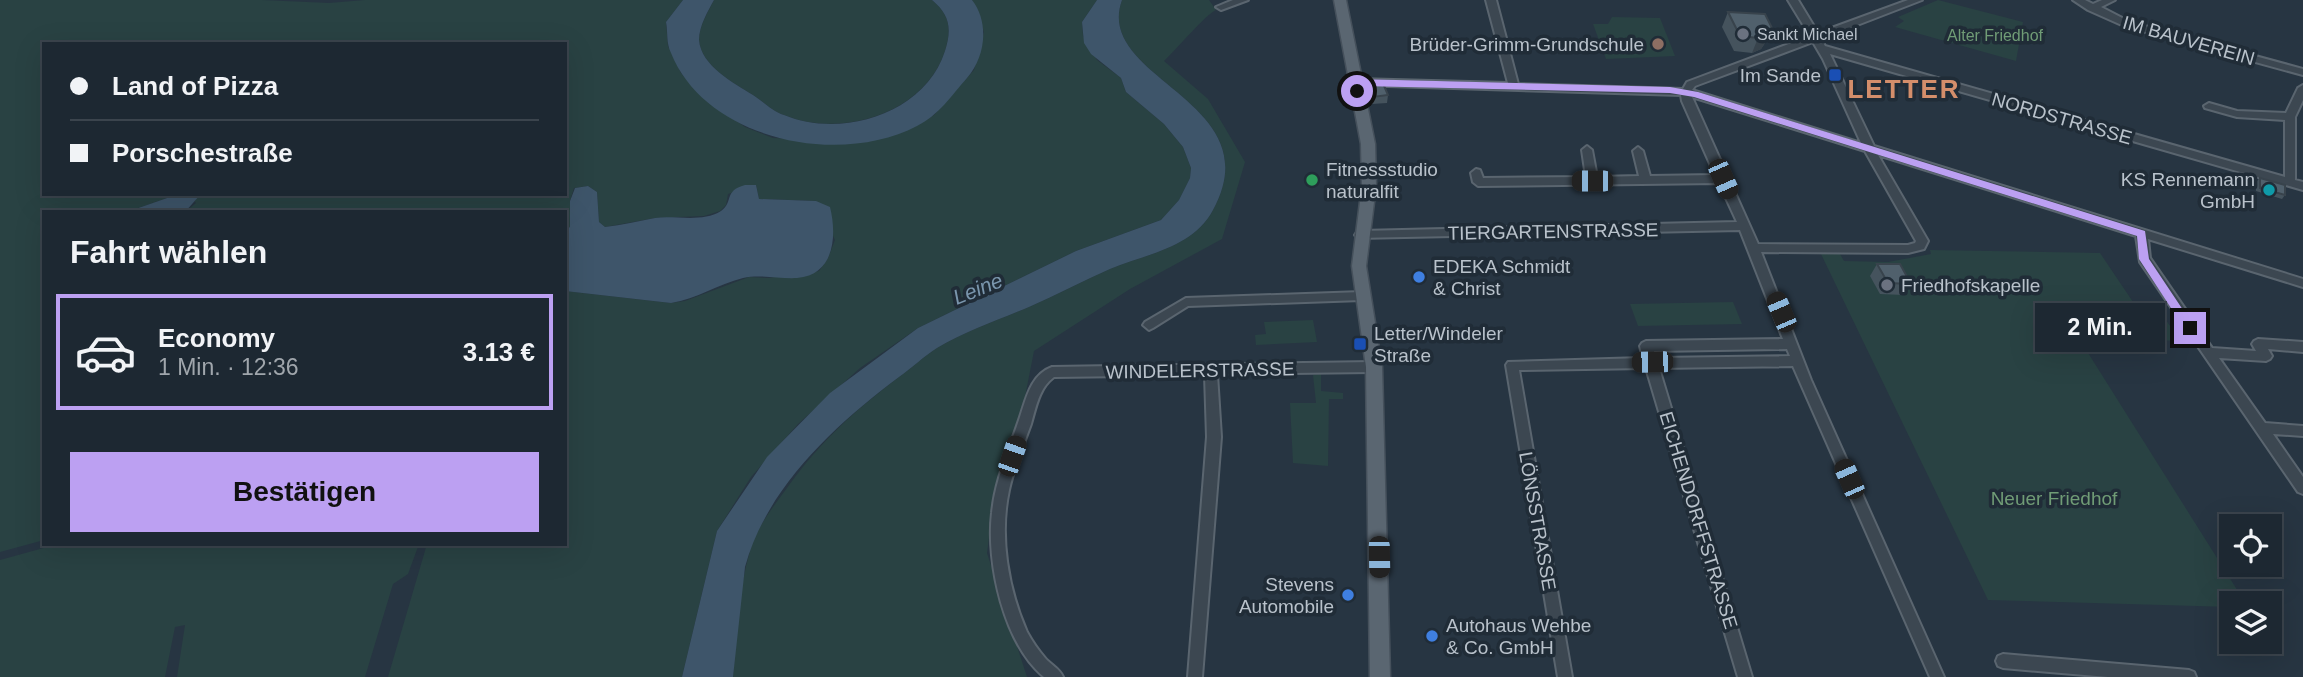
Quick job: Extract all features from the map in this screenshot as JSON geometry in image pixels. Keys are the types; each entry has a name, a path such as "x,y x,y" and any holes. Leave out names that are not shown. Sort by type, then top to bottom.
{"main road":[{"path":"1340,0 1367,129 1369,172 1359,266 1374,368 1380,677"}],"street":[{"path":"1221,8 1243,0"},
{"path":"1491,0 1514,87"},
{"path":"1754,248 1908,249 1920,246 1918,234 1873,156 1872,149 1818,43 1793,0"},
{"path":"1917,0 1818,43 1691,84 1686,92 1790,334 1798,361 1937,677"},
{"name":"IM BAUVEREIN","path":"2078,0 2141,28 2303,72"},
{"path":"2091,8 2110,0"},
{"name":"NORDSTRASSE","path":"1818,43 2303,186"},
{"path":"1356,82 1686,92 2303,283"},
{"path":"2290,183 2290,117 2303,88"},
{"path":"2209,106 2237,114 2290,117"},
{"path":"1587,150 1592,181"},
{"path":"1639,151 1646,180"},
{"path":"1476,173 1478,182 1723,179"},
{"name":"TIERGARTENSTRASSE","path":"1361,234 1744,226"},
{"path":"2142,234 2144,259 2303,488"},
{"path":"1149,325 1186,302 1363,296"},
{"path":"1791,344 1646,346 1652,362 1798,361"},
{"path":"2207,352 2266,356 2258,344 2303,347"},
{"name":"LÖNSSTRASSE","path":"1565,677 1512,365 1652,362"},
{"name":"EICHENDORFFSTRASSE","path":"1652,362 1745,677"},
{"name":"WINDELERSTRASSE","path":"1056,677 1031,656 1022,641 999,566 997,545 997,520 1007,471 1041,379 1052,372 1374,368"},
{"path":"1195,677 1213,438 1211,370"},
{"path":"2260,428 2303,431"},
{"path":"2003,661 2189,677"}],"green space":[{"path":"0,0 262,0 329,3 365,0 683,0 666,22 668,46 681,73 703,97 745,127 773,138 867,141 916,126 934,115 974,70 984,32 972,0 1097,0 1082,22 1083,36 1097,60 1121,78 1126,92 1164,124 1183,147 1191,168 1190,178 1179,200 1161,220 1076,251 918,328 860,368 798,424 751,477 717,531 682,677 388,677 426,546 567,546 567,291 671,303 685,301 749,277 768,278 819,271 835,240 816,201 759,199 756,185 728,194 726,205 720,211 704,216 655,218 605,227 599,222 597,192 588,186 574,188 570,201 570,227 567,229 567,210 187,210 196,203 190,196 567,196 567,42 42,42 42,196 180,196 133,210 42,210 42,541 0,552"},
{"path":"714,0 932,0 943,11 949,29 945,51 935,73 920,91 901,105 855,122 807,122 776,111 712,66 701,49 699,35"},
{"path":"1122,0 1209,0 1216,10 1164,61 1208,99 1245,162 1222,239 1130,289 1034,351 1024,402 995,493 987,553 1027,677 733,677 740,598 756,534 799,472 838,428 937,348 1110,269 1168,248 1194,233 1213,210 1225,173 1220,142 1203,116 1132,51 1120,27"},
{"name":"Alter Friedhof","path":"1938,0 2023,22 2016,61 1895,27 1904,21 1898,17"},
{"path":"1612,17 1660,18 1675,56 1606,59 1593,24 1608,24"},
{"name":"Neuer Friedhof","path":"1930,250 2100,253 2133,302 2142,303 2153,319 2165,319 2181,341 2078,337 2219,561 2219,577 2229,577 2238,591 2219,591 2219,607 1988,600 1821,254 1840,254 1844,261 1888,262 1931,254"},
{"path":"1733,302 1742,324 1638,326 1630,304"},
{"path":"1313,320 1317,342 1256,345 1255,335 1266,334 1264,322"},
{"path":"1321,374 1321,391 1343,393 1343,399 1329,399 1328,466 1293,463 1290,403 1316,403 1313,375"},
{"path":"51,546 418,546 408,574 393,584 365,677 177,677 185,625 175,627 165,677 0,677 0,560"}],"water":[{"path":"683,0 714,0 699,35 701,49 712,66 776,111 806,122 855,122 878,116 919,91 935,73 945,51 949,29 943,11 932,0 972,0 981,19 983,40 973,70 944,105 925,122 885,138 851,144 814,144 778,138 744,125 713,107 688,83 669,49 666,22"},
{"path":"1097,0 1122,0 1120,27 1132,51 1203,116 1220,142 1225,173 1213,210 1194,233 1168,248 1110,269 937,348 851,416 806,460 787,484 769,510 755,538 745,567 733,677 682,677 717,531 767,457 830,393 918,328 1076,251 1161,220 1179,200 1190,178 1191,168 1183,147 1164,124 1126,92 1121,78 1091,54 1084,43 1082,22"},
{"path":"756,185 759,199 816,201 830,207 833,241 826,262 819,270 797,278 743,278 671,303 567,291 567,229 570,227 570,201 575,188 588,186 597,192 599,222 605,227 663,217 697,218 714,215 725,208 731,193 738,187"},
{"path":"199,196 187,210 133,210 170,197"}],"building":[{"path":"1728,12 1765,14 1772,28 1758,38 1740,36"},
{"path":"1368,81 1382,81 1388,95 1373,97"},
{"path":"2260,178 2285,185 2285,195 2260,188"},
{"path":"1877,264 1900,264 1911,284 1888,283"}],"place":[{"name":"Sankt Michael","path":"1743,34"},
{"name":"Brüder-Grimm-Grundschule","path":"1658,44"},
{"name":"Im Sande","path":"1835,75"},
{"name":"Fitnessstudio naturalfit","path":"1312,180"},
{"name":"KS Rennemann GmbH","path":"2269,190"},
{"name":"EDEKA Schmidt & Christ","path":"1419,277"},
{"name":"Friedhofskapelle","path":"1887,285"},
{"name":"Letter/Windeler Straße","path":"1360,344"},
{"name":"Stevens Automobile","path":"1348,595"},
{"name":"Autohaus Wehbe & Co. GmbH","path":"1432,636"}],"district":[{"name":"LETTER","path":"1904,89"}],"route":[{"path":"1357,91 1356,82 1676,90 1695,94 2142,234 2144,259 2190,328"}],"water label":[{"name":"Leine","path":"978,289"}]}
